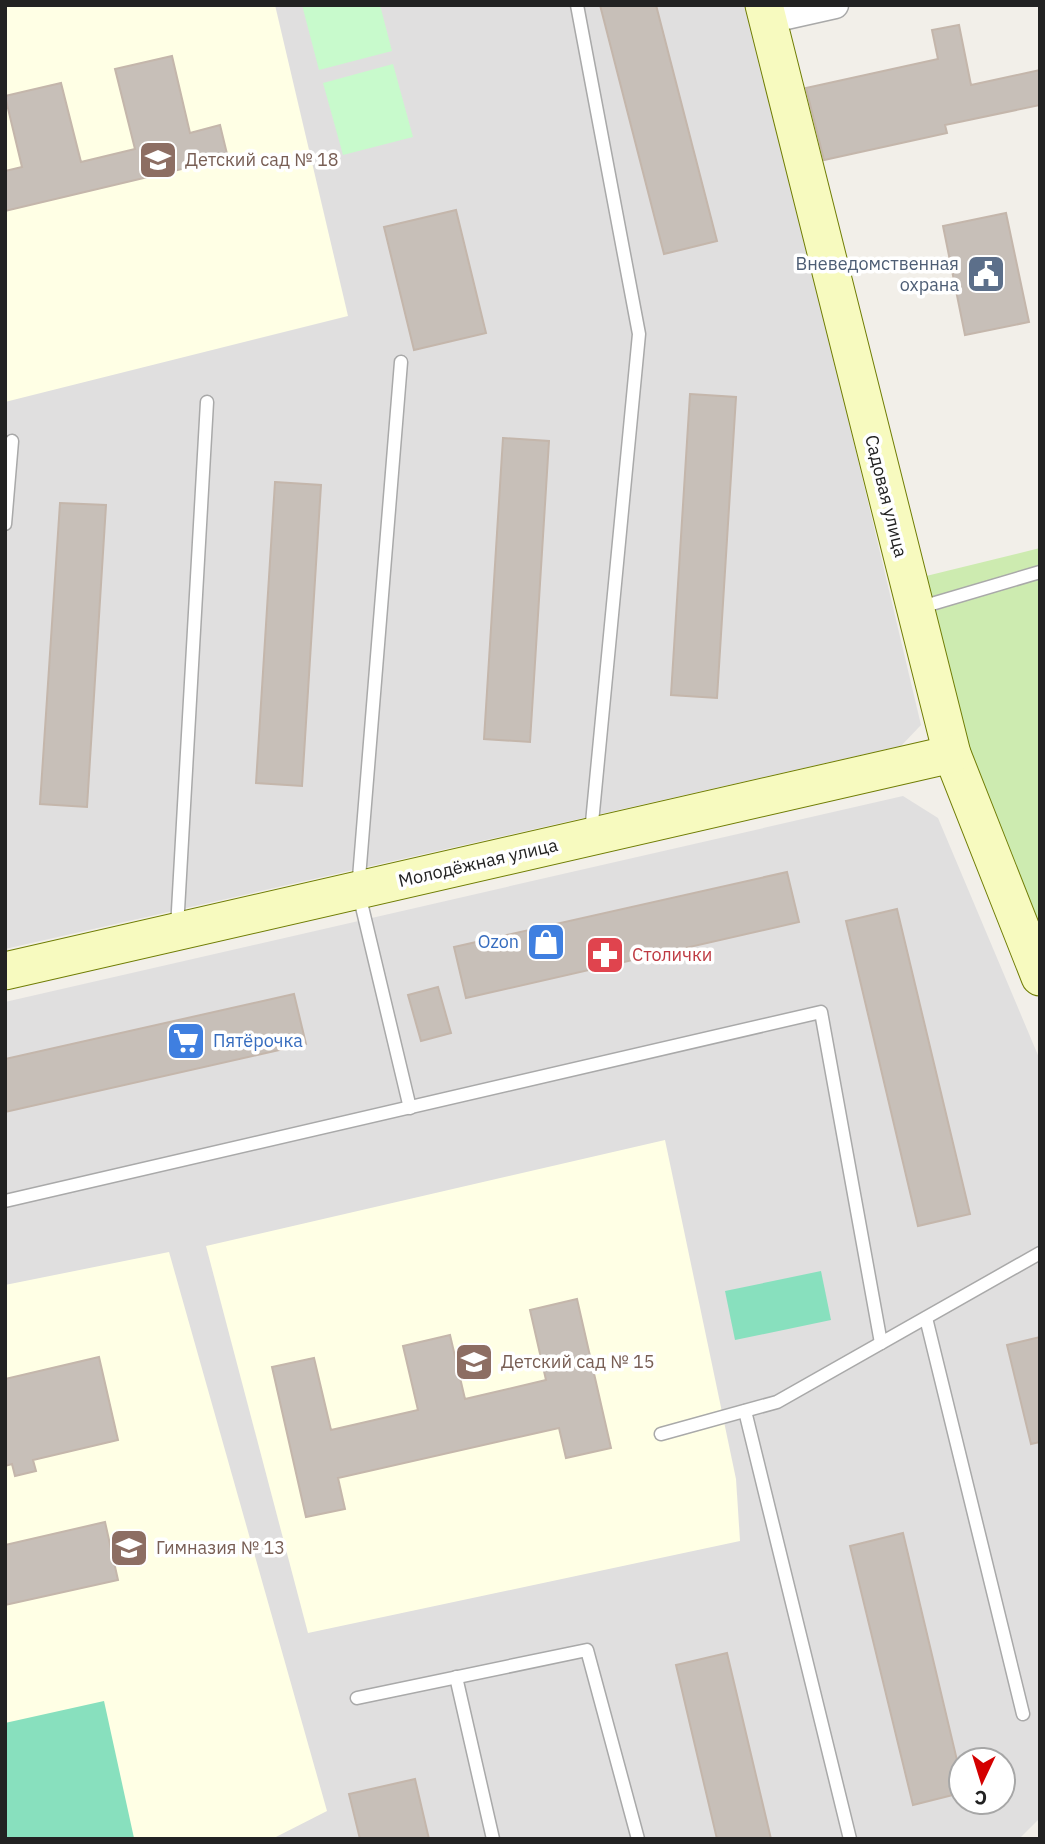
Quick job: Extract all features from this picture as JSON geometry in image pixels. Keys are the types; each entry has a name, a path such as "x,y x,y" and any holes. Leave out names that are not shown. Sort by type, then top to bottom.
{"street":[{"path":"766,13 835,5"},
{"name":"Садовая улица","path":"766,13 952,754 1040,976"},
{"name":"Молодёжная улица","path":"5,971 952,754"}],"lane":[{"path":"577,5 639,334 590,837"},
{"path":"401,362 358,890 410,1108"},
{"path":"177,932 206,402"},
{"path":"5,524 12,441"},
{"path":"914,609 1040,572"},
{"path":"5,1202 821,1012 881,1343"},
{"path":"661,1434 777,1402 1040,1254"},
{"path":"926,1318 1023,1714"},
{"path":"745,1411 850,1839"},
{"path":"357,1698 587,1650 638,1839"},
{"path":"456,1677 493,1839"}],"shaded area":[{"path":"5,5 750,5 921,725 901,746 5,949"},
{"name":"Детский сад № 18","path":"5,5 275,5 348,316 5,402"},
{"path":"903,796 938,818 1040,1060 1040,1818 1019,1839 5,1839 5,1002"},
{"name":"Детский сад № 15","path":"665,1140 736,1479 740,1541 308,1633 206,1246"},
{"name":"Гимназия № 13","path":"169,1252 327,1811 272,1839 5,1839 5,1285"}],"green space":[{"path":"302,5 380,5 392,51 319,70"},
{"path":"393,64 413,137 343,155 323,83"},
{"path":"1040,548 1040,925 969,746 918,578"},
{"path":"821,1271 831,1320 735,1340 725,1291"},
{"path":"104,1701 134,1838 5,1839 5,1723"}],"building":[{"path":"600,5 656,5 717,241 664,254"},
{"path":"959,25 971,85 1040,70 1040,105 945,125 947,133 824,160 806,88 938,59 932,30"},
{"path":"172,56 190,133 220,125 228,158 5,211 5,171 22,167 5,96 61,83 81,162 135,149 115,69"},
{"path":"456,210 486,333 414,350 384,227"},
{"name":"Вневедомственная охрана","path":"1006,213 1029,322 965,335 943,226"},
{"path":"690,394 736,397 717,698 671,695"},
{"path":"503,438 549,441 530,742 484,739"},
{"path":"275,482 321,485 302,786 256,783"},
{"path":"60,503 106,505 87,807 40,804"},
{"path":"787,872 799,922 466,998 454,947"},
{"path":"897,909 970,1214 918,1226 846,921"},
{"path":"438,987 451,1033 421,1041 408,995"},
{"path":"294,994 306,1044 5,1112 5,1059"},
{"path":"577,1299 611,1448 566,1458 559,1428 338,1478 345,1509 306,1517 272,1367 314,1358 331,1430 418,1410 403,1346 450,1335 465,1399 546,1380 530,1310"},
{"path":"1040,1337 1040,1442 1031,1444 1007,1345"},
{"path":"99,1357 118,1440 33,1460 36,1471 15,1476 12,1464 5,1466 5,1379"},
{"path":"105,1522 118,1580 5,1605 5,1545"},
{"path":"903,1533 954,1746 947,1746 947,1796 913,1805 850,1546"},
{"path":"727,1653 771,1839 717,1839 676,1665"},
{"path":"415,1779 429,1839 360,1839 349,1794"}],"place":[{"name":"Детский сад № 18","path":"158,160"},
{"name":"Вневедомственная охрана","path":"986,274"},
{"name":"Ozon","path":"546,942"},
{"name":"Столички","path":"605,955"},
{"name":"Пятёрочка","path":"186,1041"},
{"name":"Детский сад № 15","path":"474,1362"},
{"name":"Гимназия № 13","path":"129,1548"}]}
